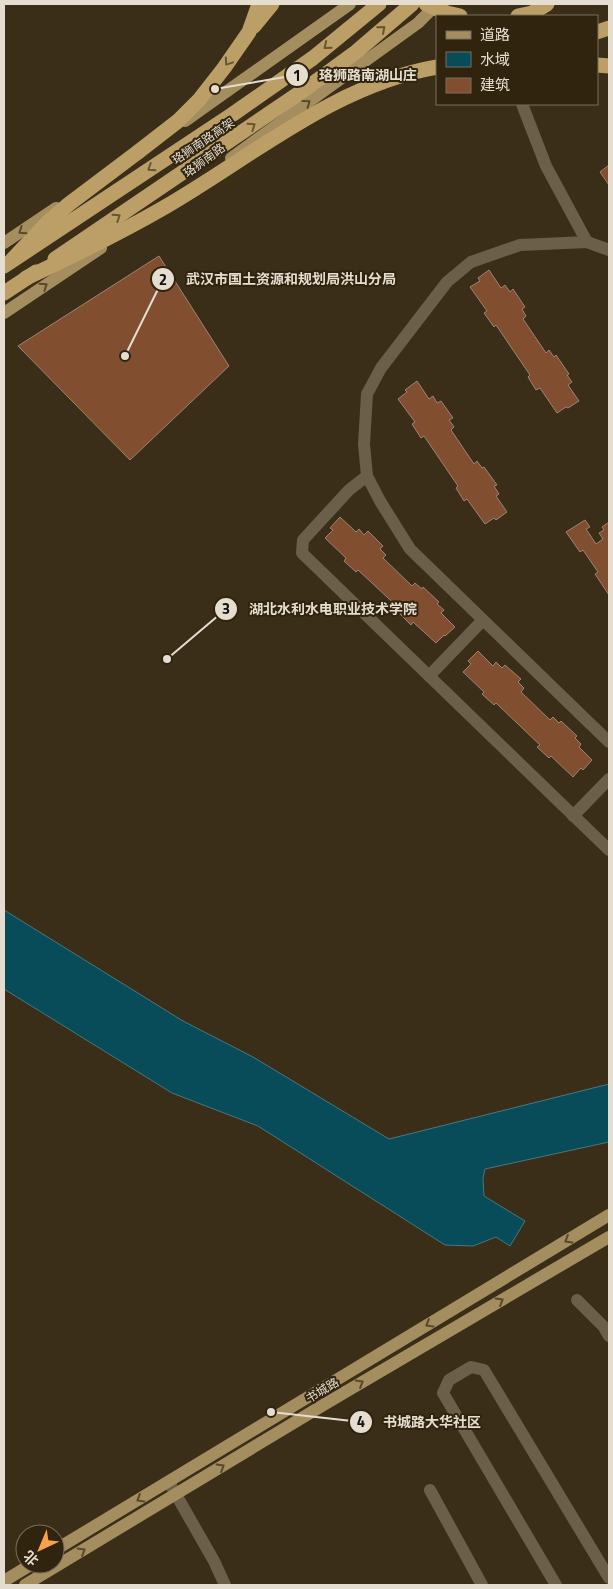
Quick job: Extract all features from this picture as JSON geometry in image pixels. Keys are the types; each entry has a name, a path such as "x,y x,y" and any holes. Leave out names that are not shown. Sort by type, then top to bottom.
{"highway":[{"path":"248,32 259,4"},
{"path":"8,263 48,222 69,204 178,121 199,100 219,75 248,32 272,4"},
{"name":"珞狮南路高架","path":"8,263 233,114 313,58 379,4"},
{"name":"珞狮南路高架","path":"4,293 296,95 356,52 412,4"},
{"path":"426,4 456,15"},
{"path":"523,15 532,13 547,4"},
{"path":"26,278 90,247 165,207 292,126 327,107 373,85 416,70 436,67"}],"main road":[{"path":"4,242 152,144 339,8 350,4"},
{"name":"珞狮南路","path":"4,313 175,198 418,23 437,4"},
{"name":"书城路","path":"65,1544 609,1215"},
{"name":"书城路","path":"25,1585 367,1379 609,1237"},
{"path":"4,1581 16,1574"}],"street":[{"path":"522,105 546,166 587,242"},
{"path":"609,250 587,242 520,246 471,262 447,282 381,368 367,394 364,444 367,476 380,502 410,549 609,742"},
{"path":"367,476 348,490 303,540 302,553 609,850"},
{"path":"429,676 483,620"},
{"path":"573,816 609,779"},
{"path":"577,1300 604,1327 609,1336"},
{"path":"556,1585 443,1393 448,1380 471,1367 484,1370 609,1578"},
{"path":"169,1482 214,1561 225,1585"},
{"path":"430,1490 482,1585"}],"water":[{"path":"4,910 183,1021 253,1057 389,1139 609,1084 609,1142 485,1169 483,1178 484,1196 525,1221 510,1246 496,1237 473,1246 445,1245 258,1126 172,1093 4,989"}],"building":[{"path":"609,165 609,185 600,172"},
{"path":"159,256 229,366 130,460 18,346"},
{"path":"489,270 501,288 505,285 510,292 513,289 525,307 522,309 526,316 523,319 546,353 549,350 554,357 556,355 569,374 567,375 572,382 568,385 579,401 568,408 566,407 557,413 540,388 536,390 528,377 530,375 496,325 494,327 484,313 487,311 470,287 480,281 478,278"},
{"path":"417,381 429,399 433,396 437,403 441,401 453,418 449,420 454,427 451,430 474,464 477,461 482,468 484,467 497,485 494,486 499,494 496,496 507,512 496,520 494,518 485,524 467,499 464,501 456,488 458,486 424,436 421,438 412,424 415,422 398,399 407,392 405,390"},
{"path":"340,517 356,532 359,529 364,535 368,531 383,546 380,549 386,555 383,558 412,586 415,583 422,589 423,587 439,602 437,604 444,610 441,613 455,627 436,643 413,622 411,625 400,614 402,611 358,570 356,572 344,561 346,558 325,538 333,530 330,528"},
{"path":"585,520 590,527 586,529 596,544 603,539 599,533 604,530 602,527 609,522 609,595 595,574 598,572 583,550 580,552 566,532"},
{"path":"478,651 493,666 496,662 502,668 505,665 521,679 518,682 524,688 521,692 550,720 553,717 559,723 561,721 577,736 575,738 581,744 579,747 592,760 583,770 581,768 573,777 551,756 549,758 537,747 540,745 496,703 494,705 482,694 484,692 463,672 471,664 468,661"}],"place":[{"name":"珞狮路南湖山庄","path":"215,89"},
{"name":"武汉市国土资源和规划局洪山分局","path":"125,356"},
{"name":"湖北水利水电职业技术学院","path":"167,659"},
{"name":"书城路大华社区","path":"271,1412"}]}
